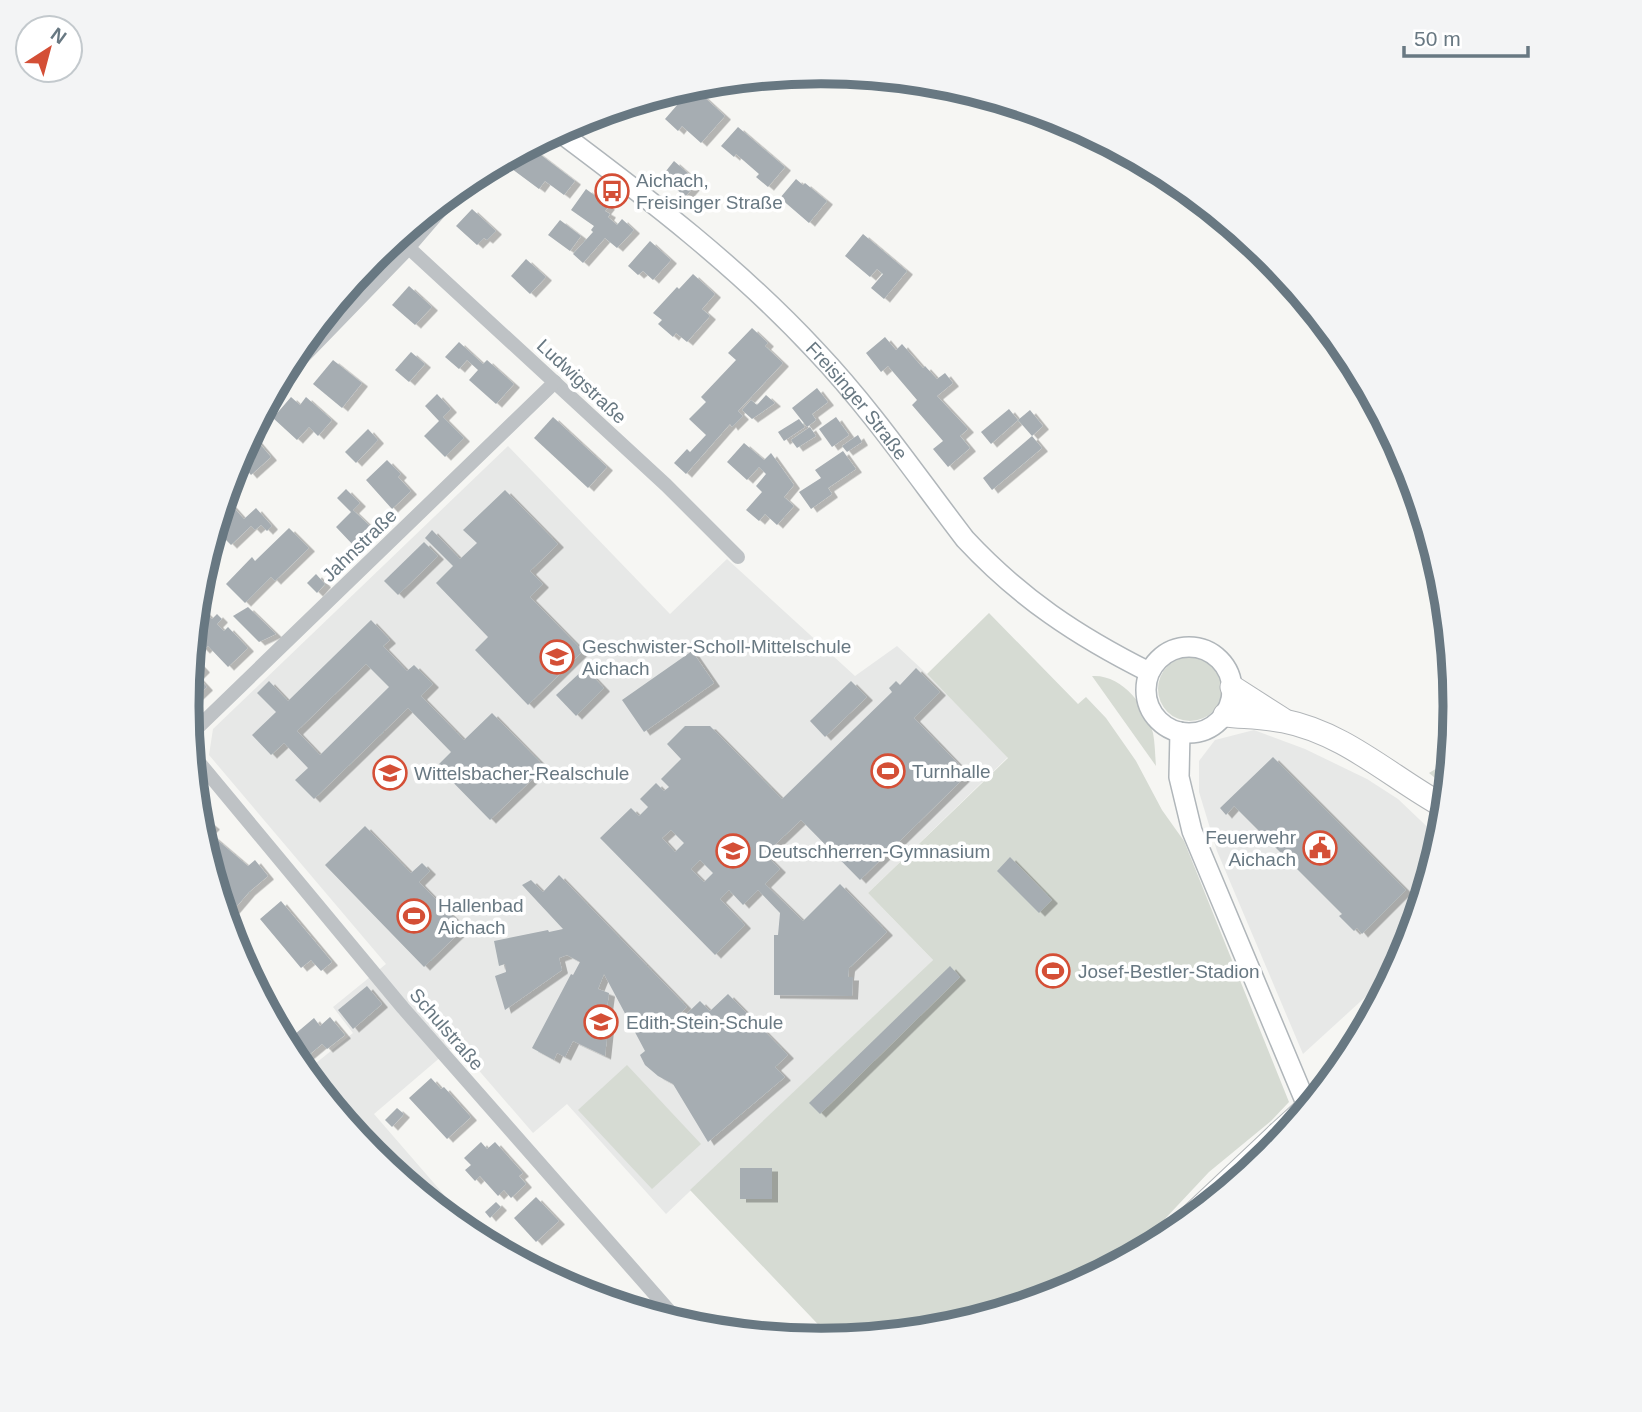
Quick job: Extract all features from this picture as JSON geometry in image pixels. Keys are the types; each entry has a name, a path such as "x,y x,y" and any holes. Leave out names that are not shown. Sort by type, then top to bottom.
{"highway":[{"path":"1232,687 1285,721"},
{"path":"1225,715 1285,721 1320,733 1354,749 1435,803"}],"main road":[{"name":"Freisinger Straße","path":"567,138 693,236 771,305 854,394 958,530 985,560 1021,593 1070,629 1149,672"},
{"path":"1188,647 1209,651 1221,661 1230,676 1232,687 1232,699 1225,715 1205,731 1188,734 1162,724 1151,711 1146,689 1149,672 1159,659 1172,650 1188,647"},
{"path":"1180,732 1179,777 1192,831 1304,1098"}],"street":[{"path":"318,341 429,224"},
{"name":"Ludwigstraße","path":"404,244 666,485 738,557"},
{"name":"Jahnstraße","path":"199,726 555,382"},
{"name":"Schulstraße","path":"202,767 403,1008 667,1309"},
{"path":"203,778 208,774"}],"shaded area":[{"path":"508,446 670,614 727,559 855,676 897,646 1008,757 868,893 933,960 666,1214 567,1104 533,1133 456,1044 374,1114 457,1210 411,1174 381,1146 353,1116 314,1065 353,1033 333,1007 386,964 209,755 213,729"},
{"name":"Josef-Bestler-Stadion","path":"989,613 1078,704 1086,697 1106,718 1136,761 1162,810 1184,841 1289,1102 1271,1121 1209,1172 1153,1232 1096,1264 1059,1281 982,1307 902,1323 822,1328 690,1190 933,960 868,893 1008,758 927,674"},
{"path":"1190,657 1213,666 1222,689 1213,712 1190,721 1167,712 1158,689 1167,666"},
{"path":"1092,676 1113,680 1123,686 1139,703 1153,733 1156,766"},
{"path":"1254,730 1305,749 1367,779 1398,799 1430,830 1410,906 1375,988 1303,1054 1217,851 1199,792 1199,761 1215,740"},
{"path":"1440,768 1439,781 1429,773"},
{"path":"627,1065 701,1144 652,1189 578,1110"}],"building":[{"path":"703,96 725,116 701,143 682,126 678,131 665,119 678,104 675,102"},
{"path":"738,127 785,167 768,187 756,177 759,174 736,154 734,157 721,146"},
{"path":"538,152 575,181 564,195 545,181 539,189 512,169 516,164"},
{"path":"674,161 698,182 685,197 662,176"},
{"path":"796,179 827,201 809,223 780,198"},
{"path":"586,189 609,206 605,211 617,225 622,219 634,230 617,248 605,238 583,263 573,254 593,232 591,230 594,226 571,210"},
{"path":"472,209 496,231 477,245 456,226"},
{"path":"560,220 581,236 570,251 548,235"},
{"path":"863,234 907,271 884,299 871,288 883,274 877,269 870,277 845,256"},
{"path":"650,241 671,260 653,280 643,271 638,275 628,266"},
{"path":"526,259 546,277 530,294 511,276"},
{"path":"693,274 715,294 702,309 710,316 687,342 676,333 673,337 658,324 662,320 653,313"},
{"path":"409,286 432,307 415,325 392,305"},
{"path":"752,328 768,343 765,346 783,363 738,411 743,416 732,427 730,424 686,474 674,463 687,449 690,452 706,435 689,419 706,402 701,397 736,360 728,353"},
{"path":"885,337 896,350 902,344 923,368 925,366 937,379 945,373 953,383 937,396 968,429 960,436 970,448 948,467 933,449 943,441 912,405 917,400 888,366 881,372 866,353"},
{"path":"459,342 483,364 487,360 514,384 496,404 469,380 478,370 467,360 459,369 445,357"},
{"path":"411,352 425,364 409,382 395,370"},
{"path":"333,360 362,383 342,408 313,384"},
{"path":"817,388 828,402 812,414 816,420 807,427 792,408"},
{"path":"437,394 451,409 443,417 464,438 445,457 424,436 439,421 425,406"},
{"path":"766,395 775,403 752,419 742,410 751,400 757,405"},
{"path":"291,397 300,405 306,397 332,420 318,436 309,427 297,440 273,418"},
{"path":"1009,409 1018,420 991,444 981,432"},
{"path":"1030,410 1043,426 1032,436 1018,420"},
{"path":"553,417 607,467 588,488 534,438"},
{"path":"836,417 849,435 832,447 819,429"},
{"path":"799,419 805,427 784,441 778,432"},
{"path":"810,427 816,436 797,448 791,440"},
{"path":"368,429 378,440 356,463 345,452"},
{"path":"858,435 862,442 847,452 842,446"},
{"path":"1032,436 1042,448 992,490 983,478"},
{"path":"258,442 271,457 251,475 246,469"},
{"path":"744,443 764,460 771,453 794,485 784,497 794,506 777,525 765,514 759,521 746,510 762,492 756,486 766,474 759,467 747,480 727,462"},
{"path":"843,451 856,469 828,488 832,494 811,509 799,492 821,478 815,470"},
{"path":"387,460 401,474 398,477 411,491 392,509 366,480"},
{"path":"346,489 360,503 353,510 371,527 353,545 336,527 351,512 337,498"},
{"path":"505,490 558,544 530,571 543,584 530,597 583,651 528,705 475,650 488,637 436,583 453,566 425,538 432,530 460,559 477,543 463,530"},
{"path":"232,506 244,519 256,508 272,526 267,531 261,525 255,530 251,526 231,545 223,537"},
{"path":"289,528 309,548 275,581 271,577 245,603 226,584 252,557 255,561"},
{"path":"424,542 438,556 398,595 384,581"},
{"path":"316,574 325,584 317,593 307,583"},
{"path":"248,607 276,634 259,642 233,616"},
{"path":"206,613 212,619 217,614 222,619 217,624 224,631 228,627 248,648 228,667 208,646 204,650 202,648"},
{"path":"371,620 390,640 383,646 407,671 414,665 433,684 421,696 464,740 492,713 545,767 490,820 437,766 451,752 408,708 314,799 295,780 308,768 284,743 271,755 252,735 276,712 257,693 269,681 288,701","holes":["366,664 389,687 320,755 297,731"]},
{"path":"692,651 714,683 644,732 622,700"},
{"path":"585,668 604,688 576,716 556,695"},
{"path":"916,668 940,692 914,718 968,774 860,880 801,820 765,854 780,869 765,884 803,921 840,884 887,932 849,968 848,977 853,977 852,996 774,995 774,935 778,935 780,913 758,890 743,905 729,890 720,899 745,925 715,955 600,838 631,808 639,816 648,807 640,799 656,783 664,791 669,787 661,779 681,759 667,744 685,726 710,726 782,799 892,692 889,688 896,681 900,685","holes":["671,830 684,843 675,852 662,838","700,860 713,873 704,882 691,869"]},
{"path":"200,679 207,687 199,694"},
{"path":"851,681 867,697 825,737 810,721"},
{"name":"Feuerwehr Aichach","path":"1273,757 1406,890 1362,934 1357,928 1354,931 1339,916 1342,914 1234,806 1226,815 1220,808"},
{"path":"365,826 411,873 422,863 430,871 419,882 464,928 424,967 325,865"},
{"path":"213,836 248,866 255,860 268,876 234,910"},
{"path":"1010,857 1052,900 1039,913 997,871"},
{"path":"559,875 687,1007 672,1021 675,1025 700,1001 710,1011 728,994 788,1055 775,1067 785,1077 708,1142 673,1084 645,1065 640,1055 645,1051 604,974 598,989 609,993 605,1056 573,1041 565,1057 557,1053 554,1060 532,1048 580,962 567,955 559,958 562,970 505,1010 495,976 506,972 505,964 499,966 494,941 563,929 522,885 531,880 543,892"},
{"path":"281,901 332,962 321,971 311,960 301,968 260,919"},
{"path":"950,966 960,977 820,1114 809,1103"},
{"path":"367,986 382,1004 353,1029 338,1010"},
{"path":"330,1017 345,1035 327,1049 322,1044 307,1056 294,1035 314,1018 320,1026"},
{"path":"431,1078 441,1089 444,1087 471,1117 447,1139 409,1098"},
{"path":"397,1108 404,1114 392,1127 385,1120"},
{"path":"481,1142 487,1149 495,1142 523,1173 519,1176 526,1184 511,1198 504,1190 498,1196 480,1176 475,1181 465,1170 471,1165 464,1158"},
{"path":"740,1168 772,1168 772,1199 740,1199"},
{"path":"536,1197 559,1221 536,1242 514,1218"},
{"path":"496,1202 501,1207 490,1218 485,1212"}],"place":[{"name":"Aichach, Freisinger Straße","path":"612,191"},
{"name":"Geschwister-Scholl-Mittelschule Aichach","path":"557,657"},
{"name":"Turnhalle","path":"888,771"},
{"name":"Wittelsbacher-Realschule","path":"390,773"},
{"name":"Feuerwehr Aichach","path":"1320,848"},
{"name":"Deutschherren-Gymnasium","path":"733,851"},
{"name":"Hallenbad Aichach","path":"414,916"},
{"name":"Josef-Bestler-Stadion","path":"1053,971"},
{"name":"Edith-Stein-Schule","path":"601,1022"}]}
